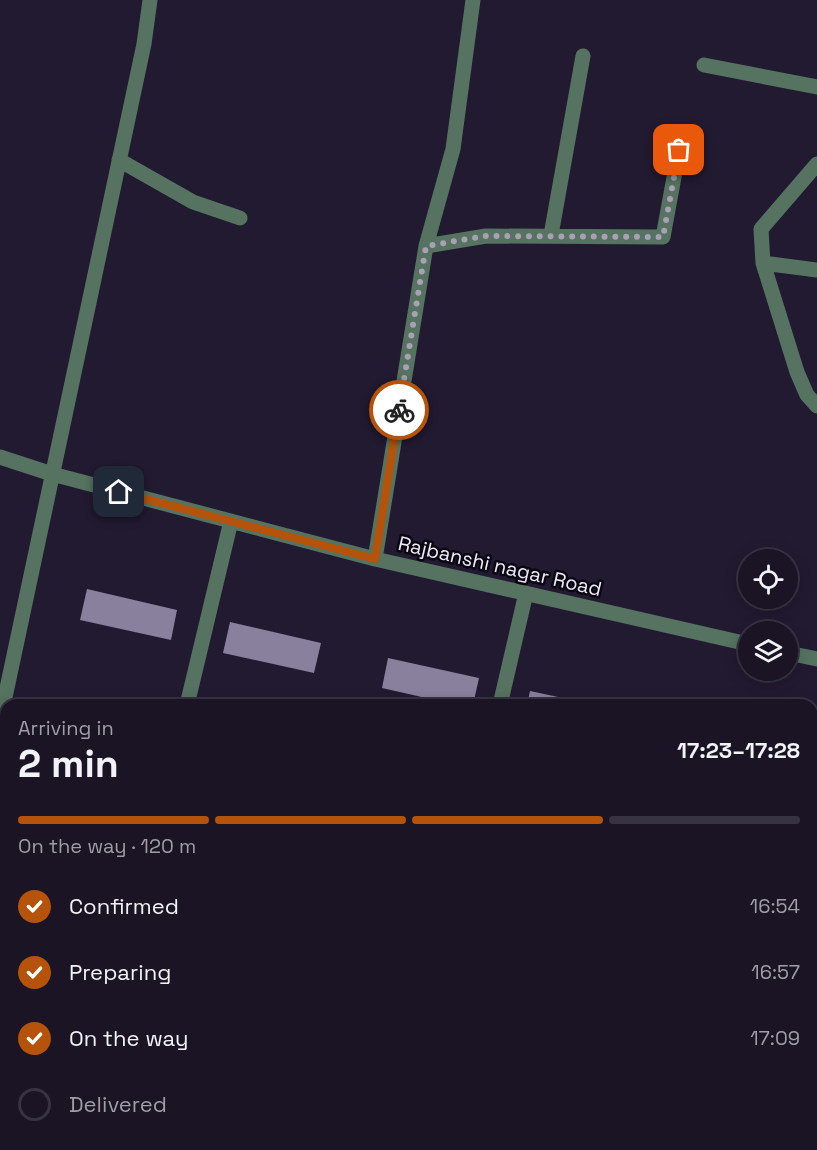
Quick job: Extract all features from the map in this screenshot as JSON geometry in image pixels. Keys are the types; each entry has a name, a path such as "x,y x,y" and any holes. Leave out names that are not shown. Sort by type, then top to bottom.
{"street":[{"path":"5,699 144,44 150,0"},
{"path":"375,559 426,246 453,149 473,0"},
{"path":"551,235 583,56"},
{"path":"705,65 817,87"},
{"path":"426,246 486,236 663,237 679,150"},
{"path":"119,160 193,202 240,218"},
{"path":"817,164 761,230 763,263 797,372 807,395 817,406"},
{"path":"763,263 817,270"},
{"name":"Rajbanshi nagar Road","path":"0,457 52,474 375,559 738,642"},
{"path":"188,699 231,521"},
{"path":"501,699 526,593"},
{"path":"798,655 817,659"}],"building":[{"path":"87,589 177,610 171,640 80,620"},
{"path":"230,622 321,643 314,673 223,653"},
{"path":"388,658 479,678 474,699 431,699 382,688"},
{"path":"530,691 568,699 528,699"}],"way so far":[{"path":"399,410 426,246 486,236 663,237 679,150"}],"route":[{"path":"119,492 375,559 399,410"}]}
